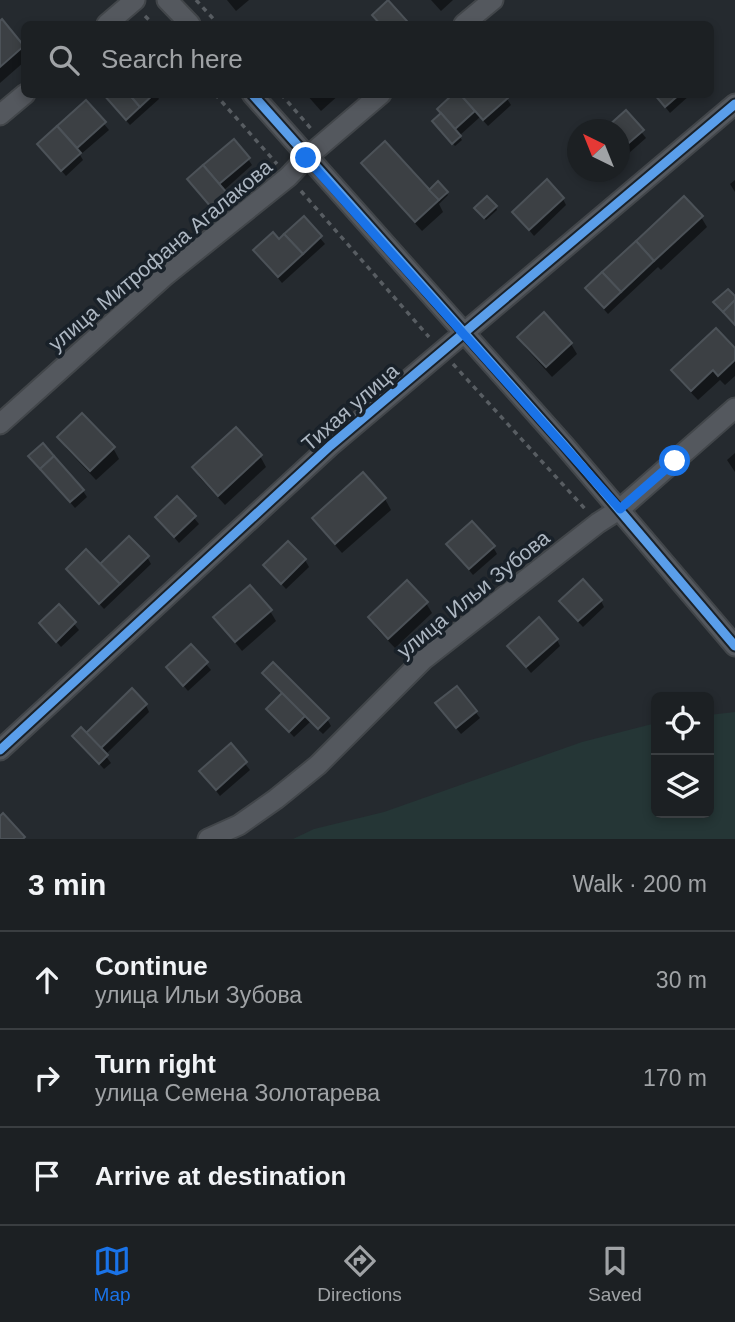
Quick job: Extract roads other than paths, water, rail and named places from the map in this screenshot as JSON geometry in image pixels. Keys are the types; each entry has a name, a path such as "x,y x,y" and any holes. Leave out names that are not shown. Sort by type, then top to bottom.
{"street":[{"path":"110,21 135,0"},
{"path":"167,0 187,21"},
{"path":"468,21 493,0"},
{"path":"0,116 21,98"},
{"path":"255,98 620,509 735,646"},
{"name":"улица Митрофана Агалакова","path":"0,424 166,275 288,177 306,158 377,98"},
{"name":"Тихая улица","path":"0,750 330,446 735,104"},
{"name":"улица Ильи Зубова","path":"208,839 239,825 318,765 423,660 598,523 620,509 735,408"}]}
